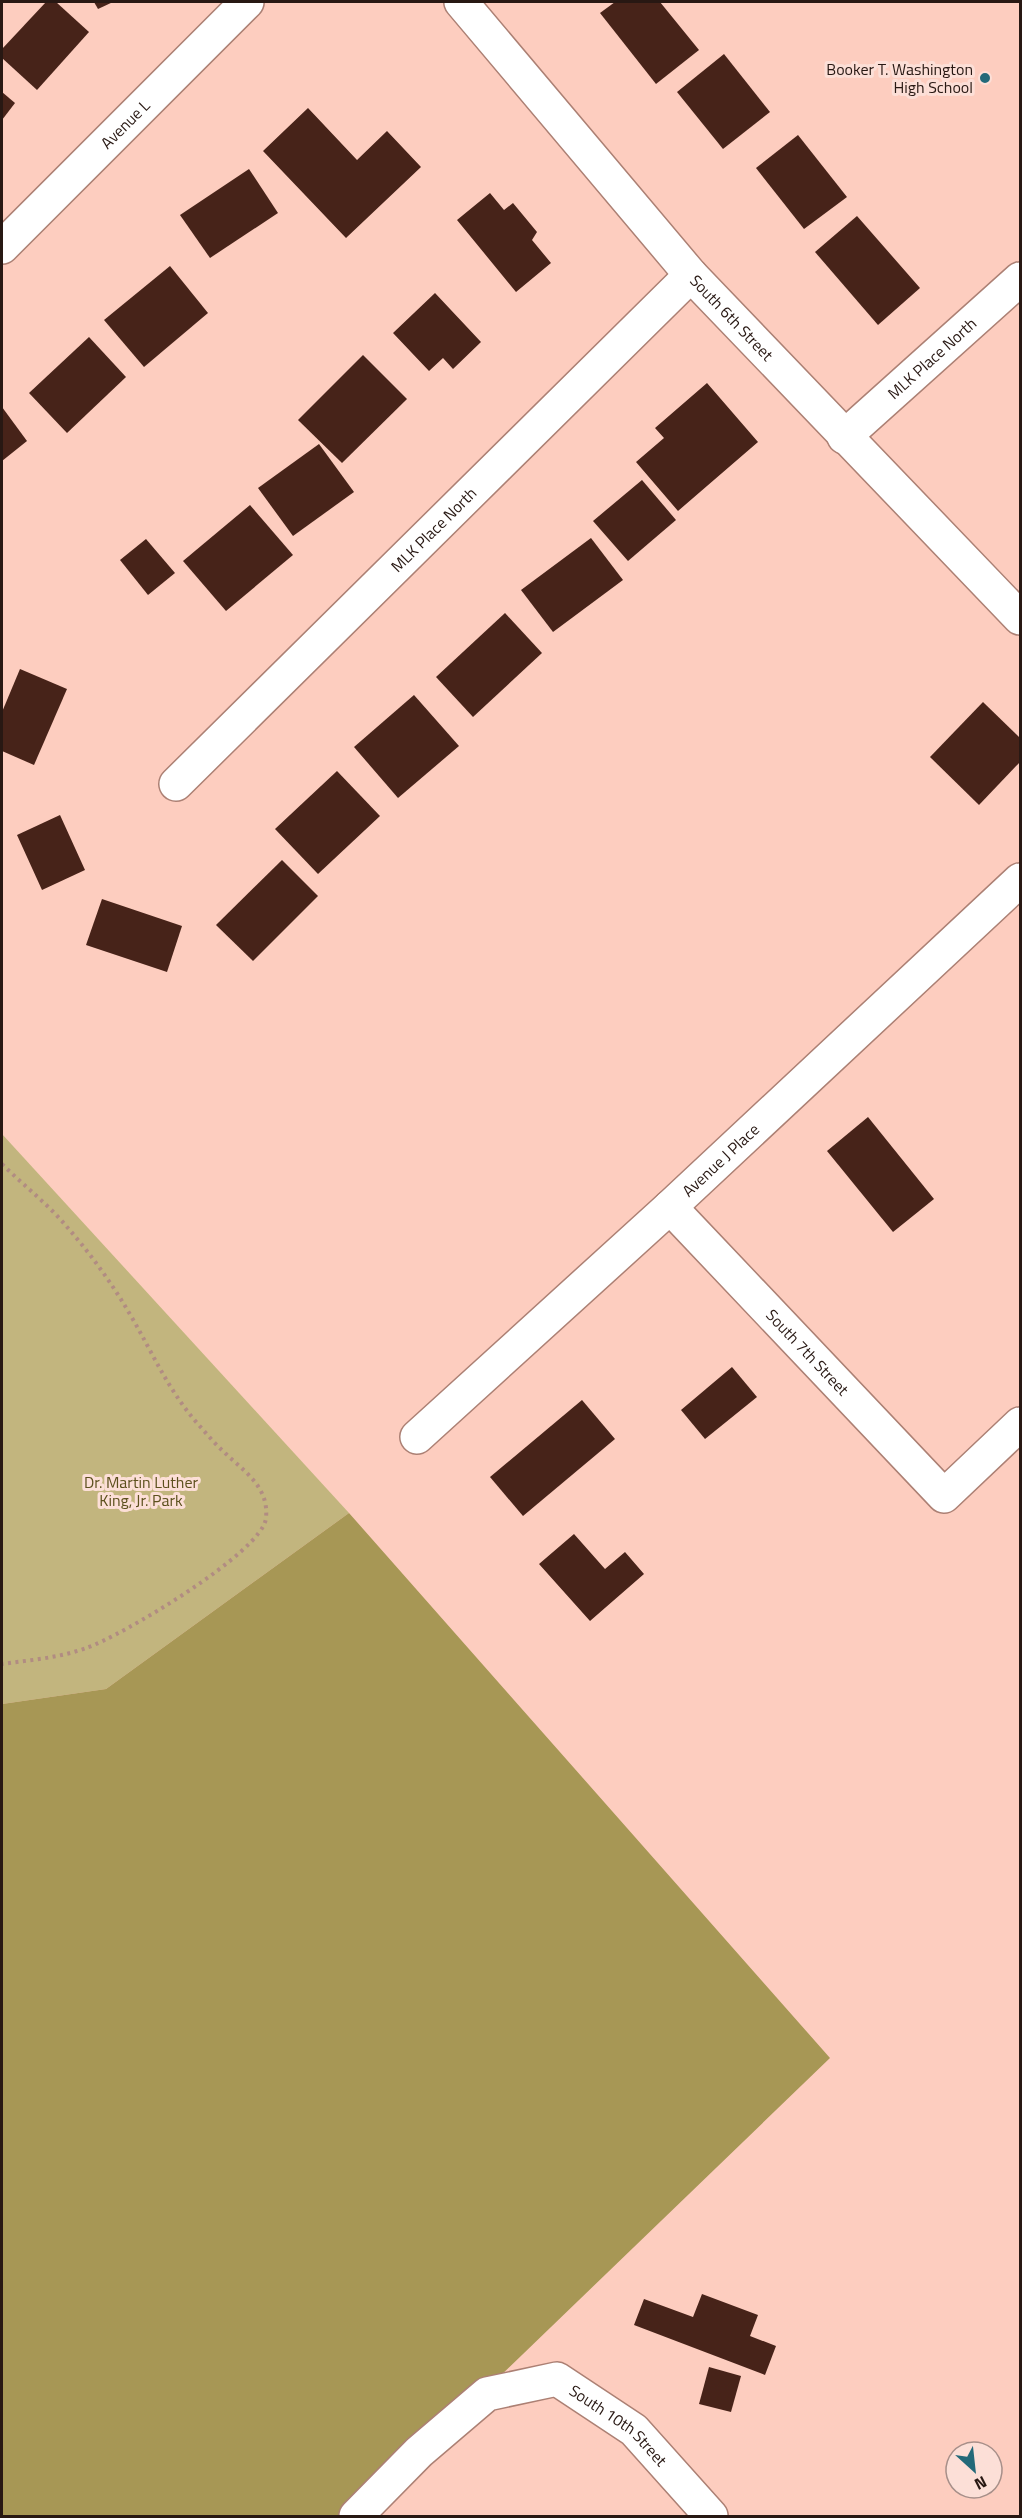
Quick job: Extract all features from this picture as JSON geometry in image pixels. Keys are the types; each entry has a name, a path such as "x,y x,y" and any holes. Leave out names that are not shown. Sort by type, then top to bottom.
{"street":[{"name":"Avenue L","path":"2,247 248,2"},
{"name":"South 6th Street","path":"461,2 691,275 1020,618"},
{"name":"MLK Place North","path":"176,784 691,275"},
{"name":"MLK Place North","path":"844,437 1020,279"},
{"name":"Avenue J Place","path":"417,1437 669,1207 1020,880"},
{"name":"South 7th Street","path":"669,1207 944,1496 1020,1424"},
{"name":"South 10th Street","path":"356,2517 419,2452 487,2394 557,2379 634,2430 711,2517"}],"path":[{"path":"2,1164 66,1226 128,1311 151,1356 177,1397 223,1451 260,1486 265,1501 266,1519 262,1532 248,1545 178,1599 125,1631 88,1648 62,1656 2,1664"}],"green space":[{"name":"Dr. Martin Luther King, Jr. Park","path":"2,1134 349,1513 106,1689 2,1704"}],"shaded area":[{"path":"349,1513 830,2058 355,2516 2,2516 2,1704 106,1689"}],"building":[{"path":"46,2 56,2 89,32 37,90 2,58 2,49"},
{"path":"94,2 113,2 98,9"},
{"path":"615,2 660,2 699,50 656,84 600,13"},
{"path":"724,54 770,112 723,149 677,92"},
{"path":"2,92 15,103 2,120"},
{"path":"308,108 357,160 387,131 421,167 346,238 263,151"},
{"path":"798,135 847,197 804,229 756,168"},
{"path":"249,169 278,213 210,258 180,215"},
{"path":"490,193 504,210 513,203 537,232 532,240 551,263 516,292 457,220"},
{"path":"857,216 920,288 878,325 815,252"},
{"path":"170,266 208,313 144,367 104,320"},
{"path":"435,293 481,342 453,369 443,358 429,371 393,333"},
{"path":"89,337 126,377 67,433 29,393"},
{"path":"363,355 407,399 342,463 298,420"},
{"path":"707,383 758,442 678,511 636,462 664,438 655,428"},
{"path":"2,407 27,441 2,461"},
{"path":"319,444 354,492 293,536 258,488"},
{"path":"642,480 676,520 628,561 593,521"},
{"path":"250,505 293,555 226,611 183,561"},
{"path":"591,538 623,580 553,632 521,590"},
{"path":"146,539 175,573 148,595 120,560"},
{"path":"505,613 542,653 473,717 436,677"},
{"path":"20,669 67,689 34,765 2,751 2,712"},
{"path":"414,695 459,746 398,798 354,747"},
{"path":"983,702 1020,738 1020,762 979,805 930,757"},
{"path":"337,771 380,816 318,874 275,829"},
{"path":"60,815 85,870 42,890 17,835"},
{"path":"282,860 318,896 253,961 216,925"},
{"path":"102,899 182,926 167,972 86,945"},
{"path":"868,1117 934,1199 893,1232 827,1151"},
{"path":"732,1367 757,1397 705,1439 681,1410"},
{"path":"582,1400 615,1439 523,1516 490,1477"},
{"path":"574,1534 605,1569 625,1552 644,1574 590,1621 539,1564"},
{"path":"702,2294 758,2315 750,2336 776,2346 765,2375 634,2325 644,2299 693,2317"},
{"path":"709,2367 741,2376 731,2412 699,2404"}],"place":[{"name":"Booker T. Washington High School","path":"985,78"}]}
